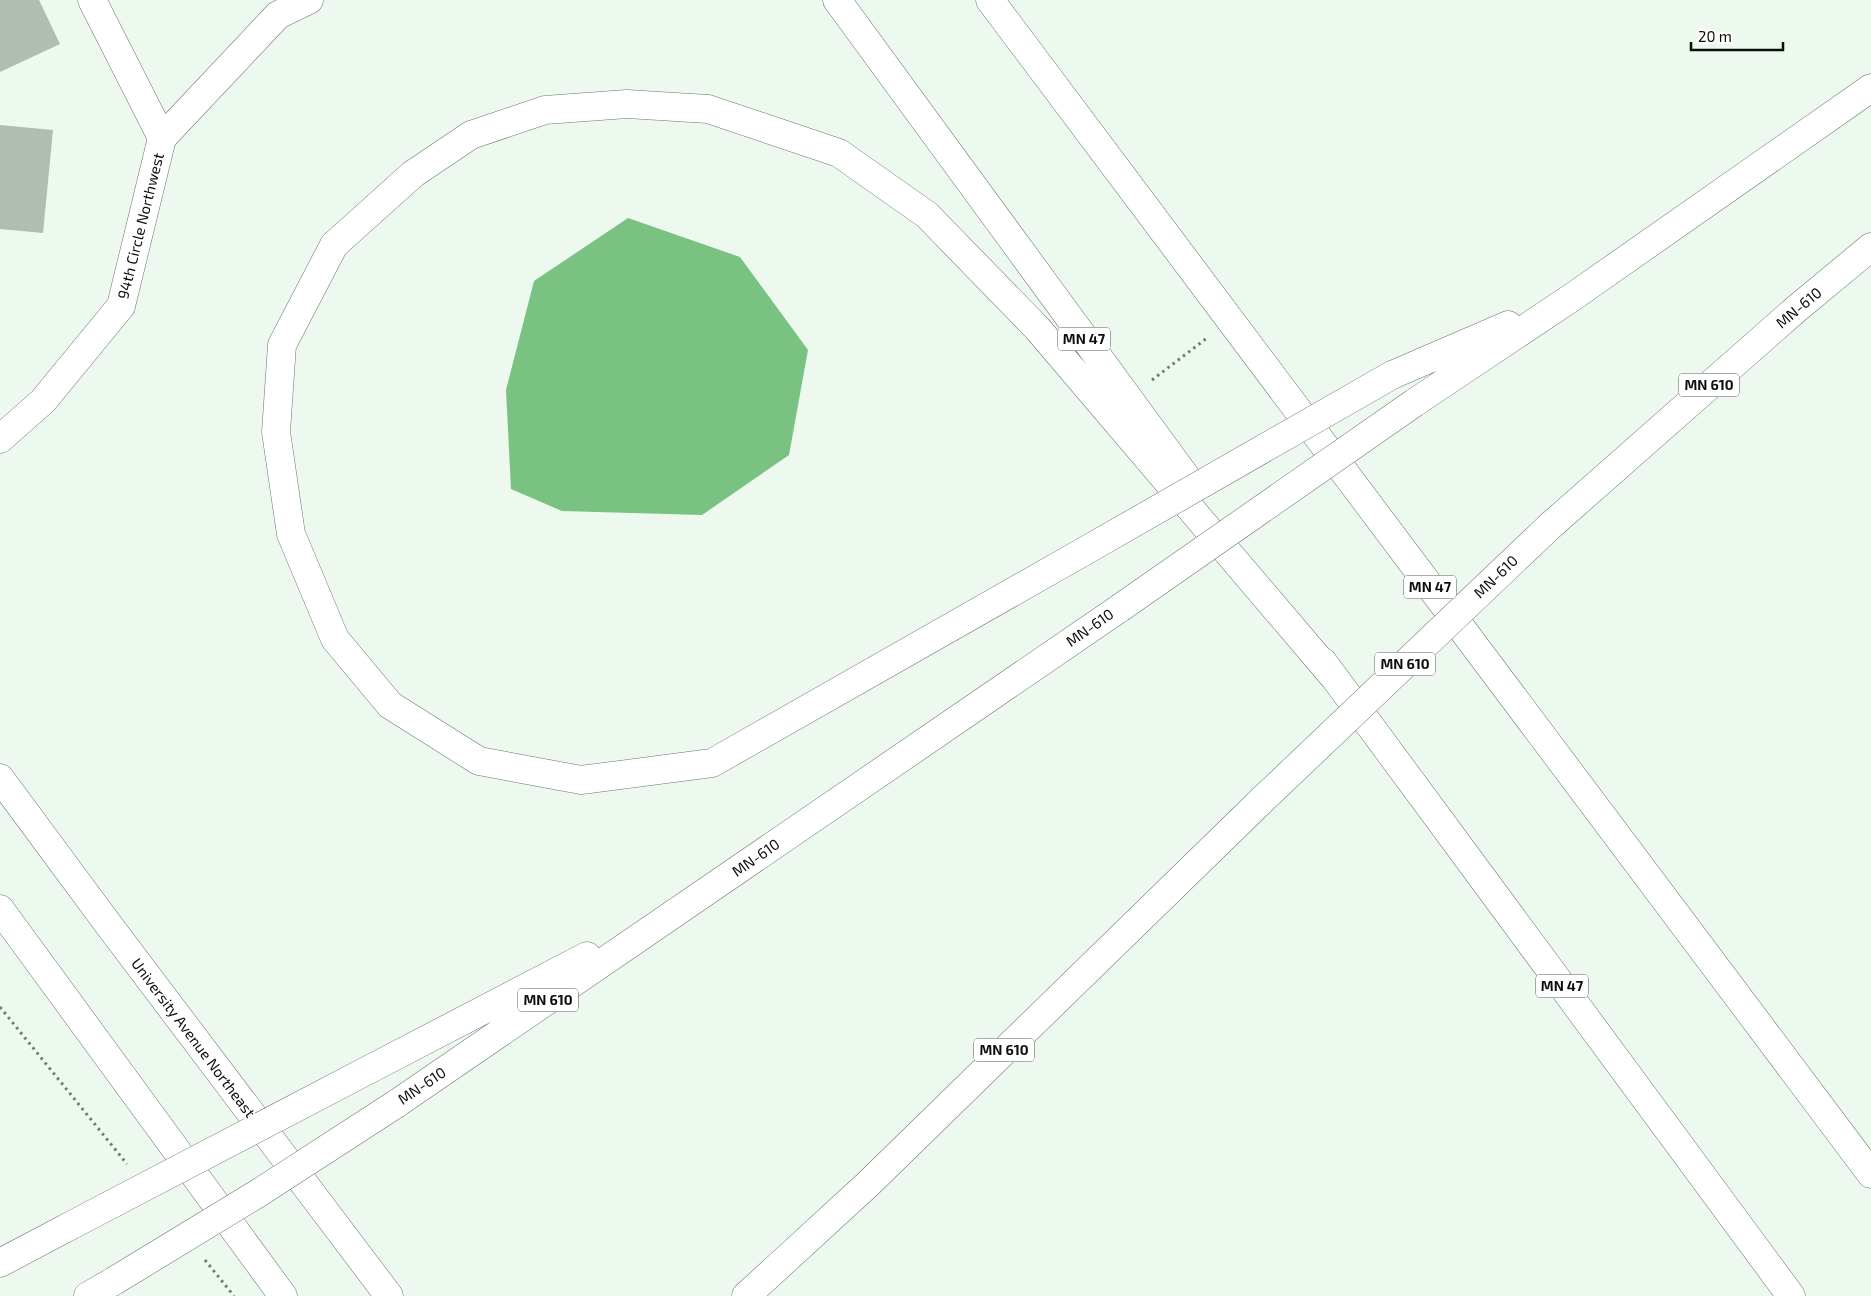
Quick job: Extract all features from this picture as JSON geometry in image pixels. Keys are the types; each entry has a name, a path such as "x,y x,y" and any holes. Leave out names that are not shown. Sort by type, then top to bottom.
{"main road":[{"path":"92,0 162,138"},
{"name":"94th Circle Northwest","path":"0,440 42,401 121,306 162,138 278,15 309,0"},
{"name":"MN 47","path":"837,0 1128,398 1791,1296"},
{"name":"MN 47","path":"990,0 1871,1174"},
{"name":"MN 610","path":"1571,298 1871,88"},
{"path":"1333,676 1037,328 927,215 839,153 708,109 627,104 545,110 471,135 413,174 334,245 282,346 276,432 291,534 335,639 390,705 479,761 581,780 712,763 1083,552 1392,375 1571,298"},
{"name":"MN-610","path":"746,1296 868,1184 1260,802 1550,526 1795,310 1871,247"},
{"name":"MN-610","path":"88,1296 258,1194 396,1104 1120,608 1414,403 1571,298"},
{"name":"University Avenue Northeast","path":"0,778 388,1296"},
{"path":"0,1263 701,896"},
{"path":"0,909 283,1296"},
{"path":"773,1296 868,1184"}],"path":[{"path":"1128,398 1230,321"},
{"path":"0,1007 134,1172"},
{"path":"203,1257 234,1296"}],"shaded area":[{"path":"628,218 740,257 808,350 789,455 702,515 562,511 511,489 506,390 534,281"}],"building":[{"path":"0,0 39,0 60,44 0,72"},
{"path":"0,125 53,130 43,233 0,229"}]}
